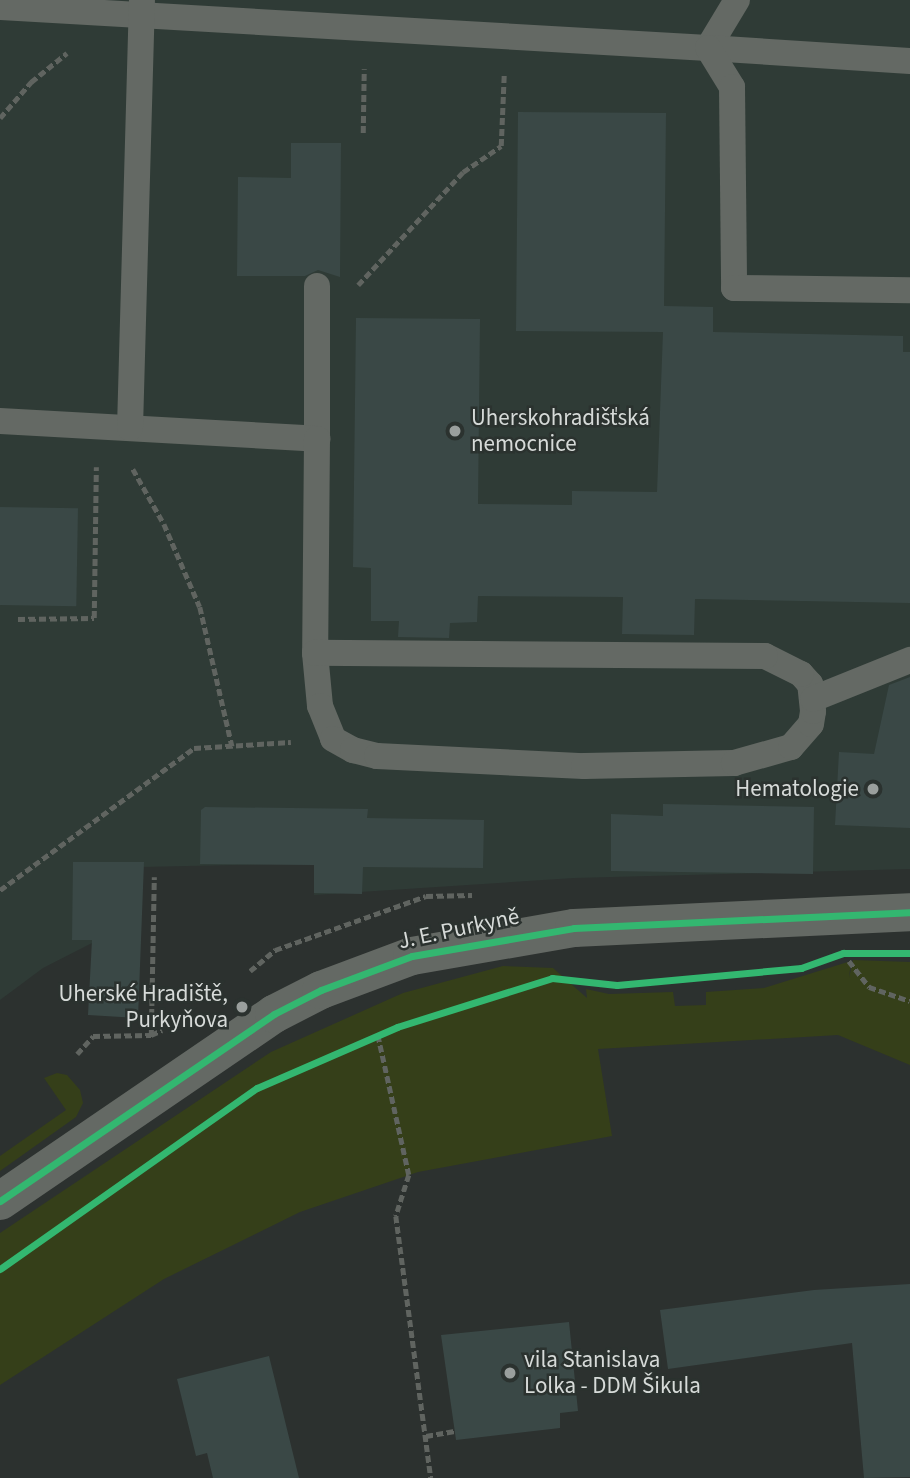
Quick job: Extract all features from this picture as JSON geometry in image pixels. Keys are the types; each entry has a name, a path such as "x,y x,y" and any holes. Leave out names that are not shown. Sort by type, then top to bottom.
{"street":[{"name":"J. E. Purkyně","path":"0,1201 151,1094 274,1014 321,990 412,956 574,928 910,912"}],"lane":[{"path":"708,48 737,0"},
{"path":"1,7 142,6 364,26 910,61"},
{"path":"111,426 142,6"},
{"path":"708,48 732,87 734,288 910,290"},
{"path":"315,653 765,656 801,674 810,684 813,699 811,724 791,747 734,763 584,766 377,756 334,739 320,706 315,653 317,286"},
{"path":"0,421 317,439"},
{"path":"813,699 910,660"}],"path":[{"path":"363,132 364,26"},
{"path":"317,329 463,172 501,146 506,35"},
{"path":"0,118 31,82 72,50"},
{"path":"18,619 94,618 111,426"},
{"path":"111,426 164,524 200,607 232,747"},
{"path":"0,890 194,748 334,739"},
{"path":"151,1094 154,877"},
{"path":"843,953 857,953"},
{"path":"843,953 869,987 910,1001"},
{"path":"78,1054 93,1036 151,1035 172,1026"},
{"path":"366,1041 387,1031"},
{"path":"378,1035 409,1175 396,1216 431,1478"},
{"path":"426,1436 455,1431"}],"shaded area":[{"name":"Uherskohradišťská nemocnice","path":"0,0 910,0 910,869 574,878 314,895 317,863 141,867 141,944 92,943 43,968 0,1000"}],"green space":[{"path":"853,960 910,962 910,1065 838,1035 598,1049 612,1136 418,1172 300,1212 164,1279 0,1385 0,1233 271,1052 403,993 503,966 553,968 587,998 586,989 609,994 673,992 675,1006 706,1005 706,992 764,988 851,961 849,978"},
{"path":"57,1073 67,1075 80,1090 83,1103 76,1117 0,1171 0,1156 66,1110 44,1078"}],"building":[{"path":"518,112 666,113 664,306 713,307 713,332 903,336 903,352 910,352 910,603 695,599 694,635 622,634 623,597 478,596 477,622 450,623 449,638 398,637 399,621 371,621 371,568 353,567 356,318 480,319 478,504 572,505 572,491 657,492 663,332 516,331"},
{"path":"291,143 341,143 340,277 318,270 305,276 237,276 238,177 291,178"},
{"path":"0,507 78,508 76,606 0,605"},
{"name":"Hematologie","path":"910,677 910,828 835,825 839,752 874,754 889,685"},
{"path":"663,804 814,807 813,874 611,871 611,814 663,816"},
{"path":"205,807 368,809 367,818 484,820 483,868 363,867 362,894 314,893 314,865 200,864 201,810"},
{"path":"73,862 144,862 138,1018 88,1015 92,940 72,940"},
{"path":"910,1284 910,1477 864,1478 852,1343 668,1369 660,1310 814,1290"},
{"name":"vila Stanislava Lolka - DDM Šikula","path":"569,1322 578,1411 560,1413 560,1428 456,1440 441,1335"},
{"path":"269,1356 299,1478 213,1478 207,1453 196,1456 177,1379"}],"cycle path":[{"path":"0,1201 274,1014 321,990 412,956 574,928 910,912"},
{"path":"0,1269 257,1088 397,1027 552,978 617,985 801,968 843,953 910,953"}],"place":[{"name":"Uherskohradišťská nemocnice","path":"455,431"},
{"name":"Hematologie","path":"873,789"},
{"name":"Uherské Hradiště, Purkyňova","path":"242,1007"},
{"name":"vila Stanislava Lolka - DDM Šikula","path":"510,1373"}]}
